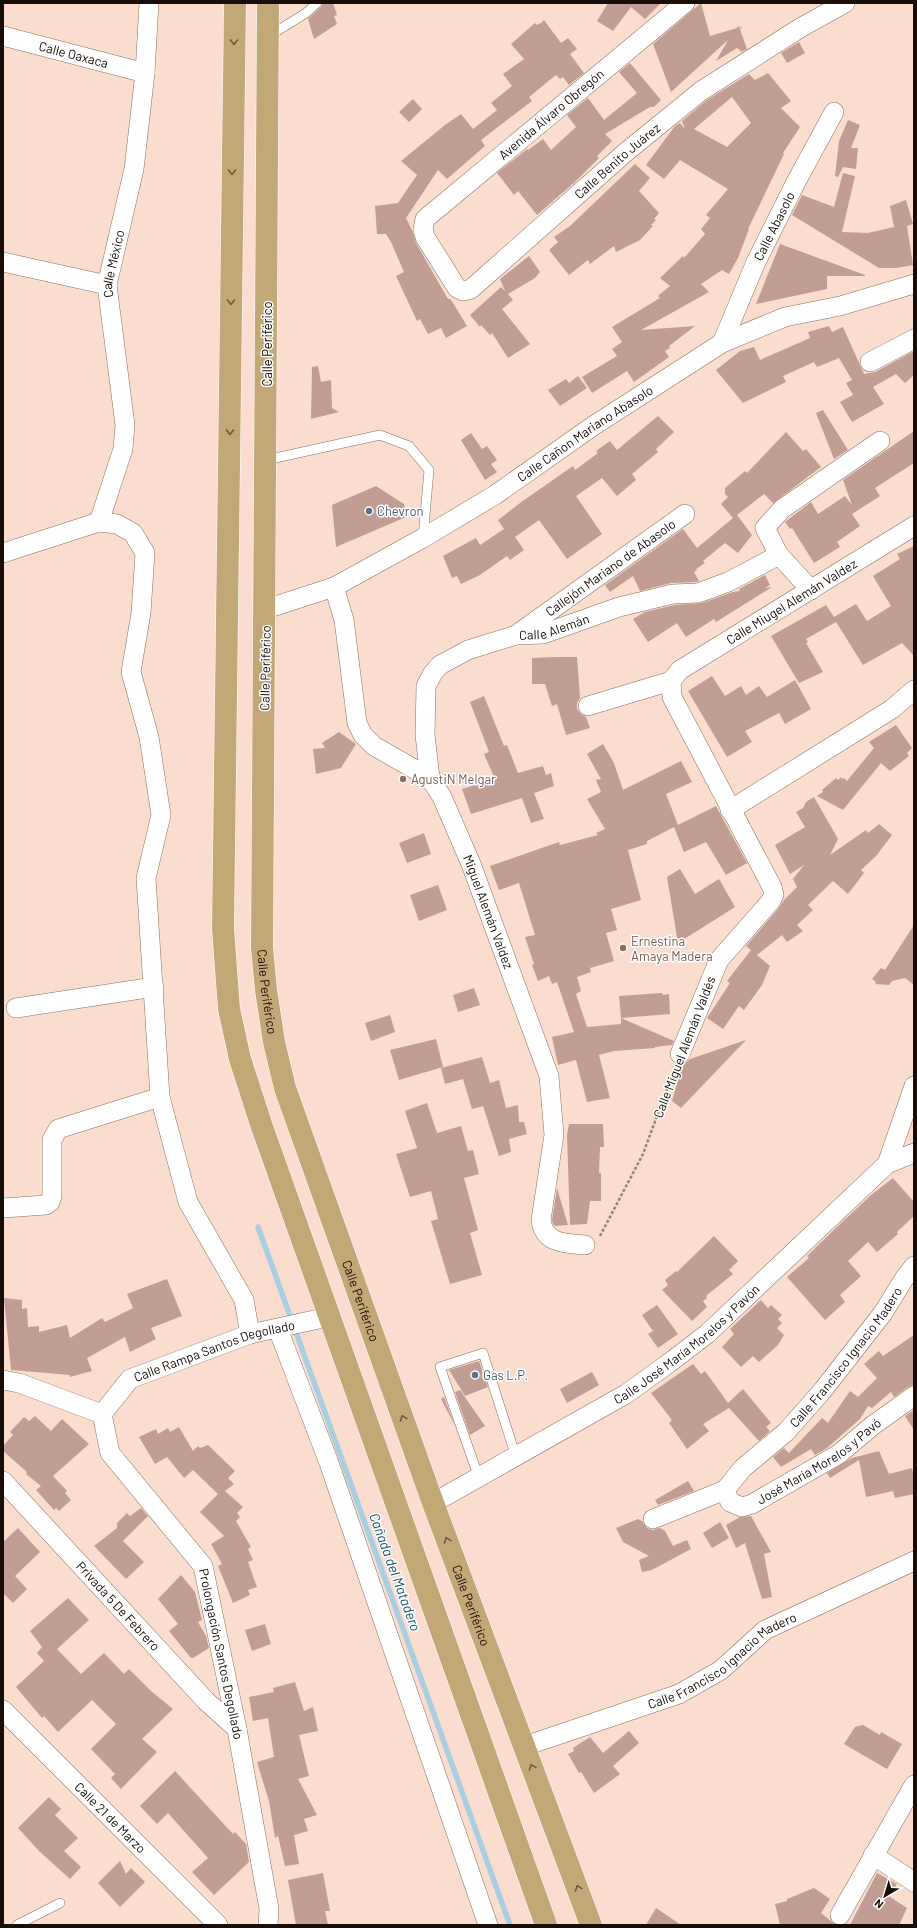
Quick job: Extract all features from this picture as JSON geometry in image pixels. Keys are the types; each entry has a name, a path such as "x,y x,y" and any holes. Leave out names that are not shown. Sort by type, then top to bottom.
{"highway":[{"path":"235,3 223,928 229,1009 240,1059 262,1127 318,1319 546,1925"},
{"name":"Calle Periférico","path":"268,3 266,609 262,948 266,990 274,1042 285,1088 433,1503 591,1925"}],"street":[{"name":"Calle México","path":"99,522 123,449 125,425 107,284 134,169 144,74 149,3"},
{"name":"Avenida Álvaro Obregón","path":"423,229 425,219 685,3"},
{"name":"Calle Benito Juárez","path":"423,229 425,237 457,288 463,291 471,289 626,152 701,91 800,28 845,3"},
{"name":"Calle Oaxaca","path":"6,41 144,74"},
{"name":"Calle Abasolo","path":"722,343 756,262 796,182 834,112"},
{"path":"3,262 107,284"},
{"name":"Calle Cañon Mariano Abasolo","path":"266,609 334,587 423,538 495,495 593,426 722,343 785,317 840,306 914,284"},
{"path":"870,362 914,339"},
{"path":"811,590 779,555 764,528 782,509 880,441"},
{"name":"Callejón Mariano de Abasolo","path":"516,635 685,514"},
{"path":"3,553 99,522 117,524 133,533 145,553 141,613 131,672 149,737 161,815 146,878 160,1097 188,1202 244,1300 250,1334"},
{"name":"Calle Miugel Alemán Valdez","path":"671,681 680,670 914,526"},
{"name":"Calle Alemán","path":"430,778 425,735 426,686 433,673 440,665 468,650 516,635 543,634 618,607 673,594 698,592 728,582 779,555"},
{"name":"Miguel Alemán Valdez","path":"334,587 344,620 357,723 363,735 374,746 430,778 442,797 471,864 549,1076 554,1135 541,1220 542,1229 549,1237 559,1242 585,1245"},
{"path":"588,706 671,681"},
{"name":"Calle Miguel Alemán Valdés","path":"671,681 672,697 730,810 772,887 774,895 770,902 719,960 680,1054"},
{"path":"730,810 892,709 914,690"},
{"path":"16,1008 154,987"},
{"path":"887,1164 914,1086"},
{"path":"3,1208 46,1205 50,1202 52,1196 52,1140 58,1128 160,1097"},
{"name":"Calle José María Morelos y Pavón","path":"433,1503 626,1394 707,1334 887,1164 914,1153"},
{"name":"Calle Francisco Ignacio Madero","path":"653,1519 725,1490 743,1468 786,1432 802,1416 883,1313 914,1266"},
{"name":"Calle Rampa Santos Degollado","path":"102,1414 130,1379 250,1334 318,1319"},
{"path":"282,1328 488,1925"},
{"path":"3,1380 19,1383 102,1414"},
{"name":"José María Morelos y Pavó","path":"725,1490 730,1502 742,1507 752,1504 839,1454 872,1426 914,1396"},
{"name":"Prolongación Santos Degollado","path":"102,1414 110,1453 203,1566 237,1729 269,1909 268,1925"},
{"name":"Privada 5 De Febrero","path":"3,1481 206,1701 237,1729"},
{"name":"Calle Francisco Ignacio Madero","path":"524,1746 679,1694 722,1670 765,1630 914,1561"},
{"name":"Calle 21 de Marzo","path":"3,1710 218,1925"},
{"path":"840,1915 914,1785"},
{"path":"873,1855 914,1882"}],"lane":[{"path":"268,37 306,13 317,3"},
{"path":"266,460 380,435 410,446 429,470 423,538"},
{"path":"479,1478 440,1367 483,1353 516,1457"},
{"path":"17,1925 60,1903"}],"path":[{"name":"Calle Miguel Alemán Valdés","path":"585,1245 598,1239 609,1222 643,1154 680,1054"}],"building":[{"path":"323,3 333,3 337,15 334,16 337,24 314,39 308,19 321,7"},
{"path":"608,3 661,3 645,19 631,7 613,31 597,21"},
{"path":"701,3 710,36 737,28 739,25 739,28 743,26 740,29 747,49 742,52 737,48 716,61 728,40 671,92 653,44"},
{"path":"544,20 561,43 568,38 577,49 570,54 584,73 569,85 563,77 560,79 556,75 529,97 532,101 481,140 485,146 447,179 438,170 406,218 416,243 448,299 450,299 453,303 467,326 446,338 441,328 428,334 420,319 417,321 396,276 404,272 391,242 386,234 377,234 375,206 398,203 417,175 401,161 445,125 461,114 473,129 497,110 491,103 512,86 503,74 524,59 511,44 535,23 537,25 540,24"},
{"path":"799,42 805,53 787,63 781,53"},
{"path":"630,63 661,100 654,107 650,107 605,134 612,141 597,156 599,158 575,182 537,215 518,191 514,195 497,173 527,149 528,150 543,139 551,150 576,127 567,115 588,98 604,120 637,93 619,72"},
{"path":"768,73 791,101 781,108 800,127 783,153 784,154 748,229 738,258 729,274 722,270 701,284 709,292 641,330 695,326 669,346 670,348 665,351 669,357 634,382 627,371 592,393 582,377 617,356 612,349 622,342 612,327 660,298 658,296 670,286 660,278 683,256 684,258 705,234 701,229 710,218 706,215 728,189 680,160 664,179 646,165 675,126 680,123 685,129 682,121 707,100 749,74 755,80","holes":["732,97 751,123 727,147 694,129"]},
{"path":"413,99 422,109 409,122 399,112"},
{"path":"848,120 860,125 851,148 858,148 856,169 843,167 838,177 835,176 839,141"},
{"path":"635,164 650,178 639,191 659,213 654,219 656,220 651,225 653,226 640,240 616,252 614,246 590,264 588,260 569,275 549,250 558,242 554,237 570,226"},
{"path":"843,173 855,176 842,232 868,233 894,227 890,206 906,200 913,224 907,226 913,265 896,268 879,268 792,215 802,195 834,207"},
{"path":"780,244 865,276 827,276 827,289 756,304"},
{"path":"529,256 540,272 535,278 508,294 513,300 502,309 530,344 508,358 492,333 490,335 481,325 480,327 470,315 501,287 505,291 500,279"},
{"path":"829,326 832,332 843,327 864,374 875,372 914,351 914,375 905,383 896,374 873,387 884,404 852,422 840,402 853,395 846,383 852,380 839,358 817,367 814,362 783,376 786,382 743,403 716,370 740,351 754,347 760,360 810,338 808,332"},
{"path":"318,366 321,382 331,380 332,408 339,412 311,419 312,367"},
{"path":"578,376 587,388 560,406 548,390 566,379 569,383"},
{"path":"823,410 848,450 834,459 816,413"},
{"path":"658,416 674,432 656,449 658,452 632,474 636,480 617,496 602,478 576,496 602,534 567,559 539,520 515,537 524,550 510,560 507,556 480,575 461,584 457,576 452,578 443,556 476,538 480,545 504,529 498,520 520,503 573,466 575,470 598,453 596,451 610,441 617,450"},
{"path":"914,431 914,463 875,488 880,496 852,514 860,526 837,542 840,547 814,563 792,528 790,529 785,522 811,502 818,514 845,496 852,505 843,480"},
{"path":"786,432 803,451 806,449 821,467 773,503 764,494 737,515 752,535 738,553 725,543 703,561 705,563 696,569 697,570 694,572 699,581 696,582 671,583 640,591 633,576 610,592 605,585 683,529 697,548 733,518 721,504 728,497 725,494 725,488 745,471 747,473"},
{"path":"471,433 482,449 487,446 497,460 491,464 497,472 485,480 461,440"},
{"name":"Chevron","path":"376,486 404,504 406,517 336,547 332,505"},
{"path":"914,546 914,656 902,643 863,665 836,622 806,639 808,642 806,643 823,672 799,683 771,636 826,605 834,617 856,604 867,621 891,606 873,576 900,559 897,554"},
{"path":"765,575 770,585 765,588 772,587 716,622 714,619 686,637 677,623 648,642 633,619 645,612 675,605 702,603 740,591 739,589"},
{"path":"577,657 580,698 577,703 577,709 586,717 590,728 566,735 557,704 552,706 545,684 532,684 532,658"},
{"path":"712,676 725,696 741,686 746,695 759,686 767,697 795,680 811,709 785,724 779,713 745,731 752,742 727,757 688,691"},
{"path":"484,696 504,746 507,745 518,773 543,766 546,775 551,773 554,786 534,793 544,819 531,823 522,798 471,814 462,789 495,779 484,754 489,752 470,702"},
{"path":"896,725 912,748 907,753 909,756 890,771 881,763 843,810 817,796 823,792 822,790 836,778 838,780 841,777 847,781 874,748 869,742"},
{"path":"339,732 356,744 341,768 316,774 313,749 325,748 322,743"},
{"path":"603,744 614,763 623,790 681,761 692,782 666,794 678,825 647,841 647,844 628,850 641,900 611,909 617,930 606,933 614,961 590,968 591,972 577,977 581,991 576,994 587,1027 621,1024 621,1018 674,1041 672,1045 655,1048 614,1051 599,1055 610,1098 587,1102 576,1060 558,1065 552,1037 574,1032 557,982 552,984 549,976 538,981 532,965 534,964 525,937 535,935 519,883 499,890 490,866 559,842 560,845 598,835 596,833 605,829 587,799 601,792 596,780 601,779 587,754"},
{"path":"814,797 838,839 830,855 866,830 868,833 879,824 892,835 876,856 861,870 864,873 848,894 833,881 808,905 813,910 797,925 803,931 787,942 782,935 757,955 746,946 784,900 797,887 793,879 804,865 790,874 775,845 805,827 796,812 803,808 806,802"},
{"path":"716,806 747,863 726,875 706,842 684,852 674,827"},
{"path":"424,833 431,854 407,863 399,843"},
{"path":"680,869 695,894 719,879 735,907 678,943 667,877"},
{"path":"438,885 447,910 419,921 410,895"},
{"path":"914,925 914,985 905,978 892,981 889,985 875,984 876,982 872,979 881,968 885,970"},
{"path":"751,950 770,966 762,985 744,1010 739,1006 723,1029 707,1018 730,983 727,981"},
{"path":"474,988 480,1005 458,1012 453,995"},
{"path":"662,993 663,995 669,994 670,1014 621,1018 619,996"},
{"path":"390,1015 395,1032 371,1041 365,1023"},
{"path":"436,1039 443,1067 399,1080 390,1050"},
{"path":"746,1040 681,1108 672,1101 682,1066 690,1059"},
{"path":"482,1057 490,1083 499,1080 506,1108 518,1105 519,1122 524,1122 527,1134 509,1139 511,1152 499,1156 483,1106 472,1109 463,1079 445,1084 441,1068"},
{"path":"427,1103 437,1133 461,1126 468,1151 473,1150 479,1174 464,1178 478,1230 470,1233 482,1275 450,1284 431,1221 438,1219 431,1191 410,1197 396,1154 417,1148 405,1111"},
{"path":"569,1124 603,1124 604,1147 600,1147 599,1173 601,1173 601,1201 590,1201 587,1224 570,1225 567,1135"},
{"path":"893,1178 914,1202 914,1216 897,1232 898,1234 877,1252 868,1242 848,1261 861,1276 840,1295 845,1302 825,1320 787,1277 809,1258 807,1256 871,1195"},
{"path":"557,1188 568,1225 555,1226 553,1224 552,1220"},
{"path":"714,1236 738,1261 729,1270 733,1274 706,1296 707,1298 703,1301 707,1307 692,1321 662,1290 668,1285 665,1280 676,1271 677,1272"},
{"path":"167,1279 182,1316 151,1328 156,1339 130,1352 125,1337 87,1358 92,1371 70,1377 70,1375 11,1370 4,1298 22,1300 22,1309 27,1308 28,1327 39,1326 39,1332 67,1325 70,1338 102,1318 105,1322 133,1308 127,1294"},
{"path":"761,1300 768,1308 771,1305 782,1315 778,1319 782,1323 777,1328 784,1335 778,1345 759,1362 753,1356 741,1367 722,1347 734,1334 730,1329"},
{"path":"657,1305 678,1334 658,1348 648,1334 653,1331 642,1315"},
{"path":"914,1335 914,1385 908,1387 894,1397 891,1392 872,1408 868,1406 860,1419 827,1448 815,1455 811,1449 781,1467 773,1457 784,1448 789,1453 822,1418 828,1423 850,1391 858,1397 877,1378 864,1364 879,1351 883,1356"},
{"name":"Gas L.P.","path":"479,1361 488,1387 465,1396 449,1370"},
{"path":"693,1364 701,1374 705,1371 728,1403 743,1389 771,1423 766,1427 770,1431 759,1441 729,1408 703,1424 709,1431 687,1449 669,1423 672,1420 651,1393"},
{"path":"592,1372 599,1385 567,1403 560,1389"},
{"path":"460,1390 485,1426 470,1435 455,1392"},
{"path":"444,1397 455,1426 441,1399"},
{"path":"914,1410 914,1430 905,1416"},
{"path":"35,1416 51,1431 62,1419 89,1444 53,1476 67,1491 65,1493 71,1500 59,1511 56,1508 54,1510 36,1490 41,1486 26,1474 27,1472 3,1451 3,1446 13,1435 10,1432 24,1417 29,1421"},
{"path":"179,1427 193,1451 198,1446 200,1448 208,1445 235,1471 228,1478 234,1484 225,1491 243,1507 237,1513 240,1517 236,1521 251,1547 248,1549 253,1560 248,1562 257,1587 248,1590 250,1595 233,1603 218,1566 222,1564 211,1544 224,1536 200,1512 218,1494 193,1470 184,1478 167,1457 155,1464 139,1437 156,1429 158,1434 168,1428 170,1432"},
{"path":"879,1451 889,1474 912,1468 914,1478 914,1494 895,1498 893,1491 866,1497 859,1460 830,1478 827,1473 852,1458"},
{"path":"688,1481 694,1491 658,1505 655,1500"},
{"path":"141,1508 148,1516 123,1541 144,1562 126,1579 94,1546 117,1528 117,1523 127,1513 130,1516"},
{"path":"751,1516 771,1552 764,1554 772,1597 762,1599 745,1543 736,1548 726,1525 740,1517"},
{"path":"638,1519 642,1521 647,1528 652,1530 660,1528 665,1531 673,1546 687,1540 691,1549 652,1570 642,1572 639,1560 649,1556 623,1542 616,1528"},
{"path":"720,1522 729,1538 712,1548 703,1533"},
{"path":"18,1528 40,1552 15,1576 27,1589 13,1603 3,1593 3,1542"},
{"path":"181,1575 195,1592 202,1620 198,1622 206,1636 209,1648 193,1658 191,1658 169,1631 178,1624 158,1599"},
{"path":"68,1598 89,1620 57,1649 81,1674 104,1653 124,1674 129,1669 151,1691 173,1709 142,1739 157,1752 121,1789 111,1778 115,1774 91,1749 116,1724 92,1700 58,1732 44,1716 42,1718 16,1687 44,1661 37,1653 42,1647 30,1631"},
{"path":"265,1624 271,1644 252,1651 245,1630"},
{"path":"295,1682 304,1711 313,1707 318,1731 299,1735 309,1776 298,1779 317,1815 304,1819 308,1831 294,1835 299,1864 285,1866 278,1836 275,1838 269,1801 257,1762 274,1757 268,1718 253,1721 249,1697 274,1692 273,1688"},
{"path":"863,1725 880,1735 881,1732 902,1744 887,1769 844,1744 855,1727"},
{"path":"629,1731 639,1743 613,1766 620,1774 594,1793 581,1772 579,1773 568,1754 574,1751 573,1748 590,1737 603,1753"},
{"path":"175,1771 233,1834 235,1832 246,1844 249,1862 214,1895 192,1872 208,1858 168,1813 157,1824 140,1806"},
{"path":"49,1797 61,1809 55,1815 78,1838 64,1851 81,1867 70,1879 39,1851 18,1828"},
{"path":"120,1861 126,1874 131,1868 145,1882 120,1907 98,1883"},
{"path":"323,1873 330,1911 325,1911 328,1925 296,1925 288,1880"},
{"path":"877,1873 897,1884 890,1897 907,1908 899,1925 850,1925"},
{"path":"814,1888 830,1899 821,1913 836,1925 780,1925 775,1904 787,1901 787,1899"},
{"path":"656,1908 681,1925 646,1925"}],"waterway":[{"name":"Cañada del Matadero","path":"258,1227 510,1925"}],"place":[{"name":"Chevron","path":"369,511"},
{"name":"AgustiN Melgar","path":"403,779"},
{"name":"Ernestina Amaya Madera","path":"623,948"},
{"name":"Gas L.P.","path":"475,1375"}]}
